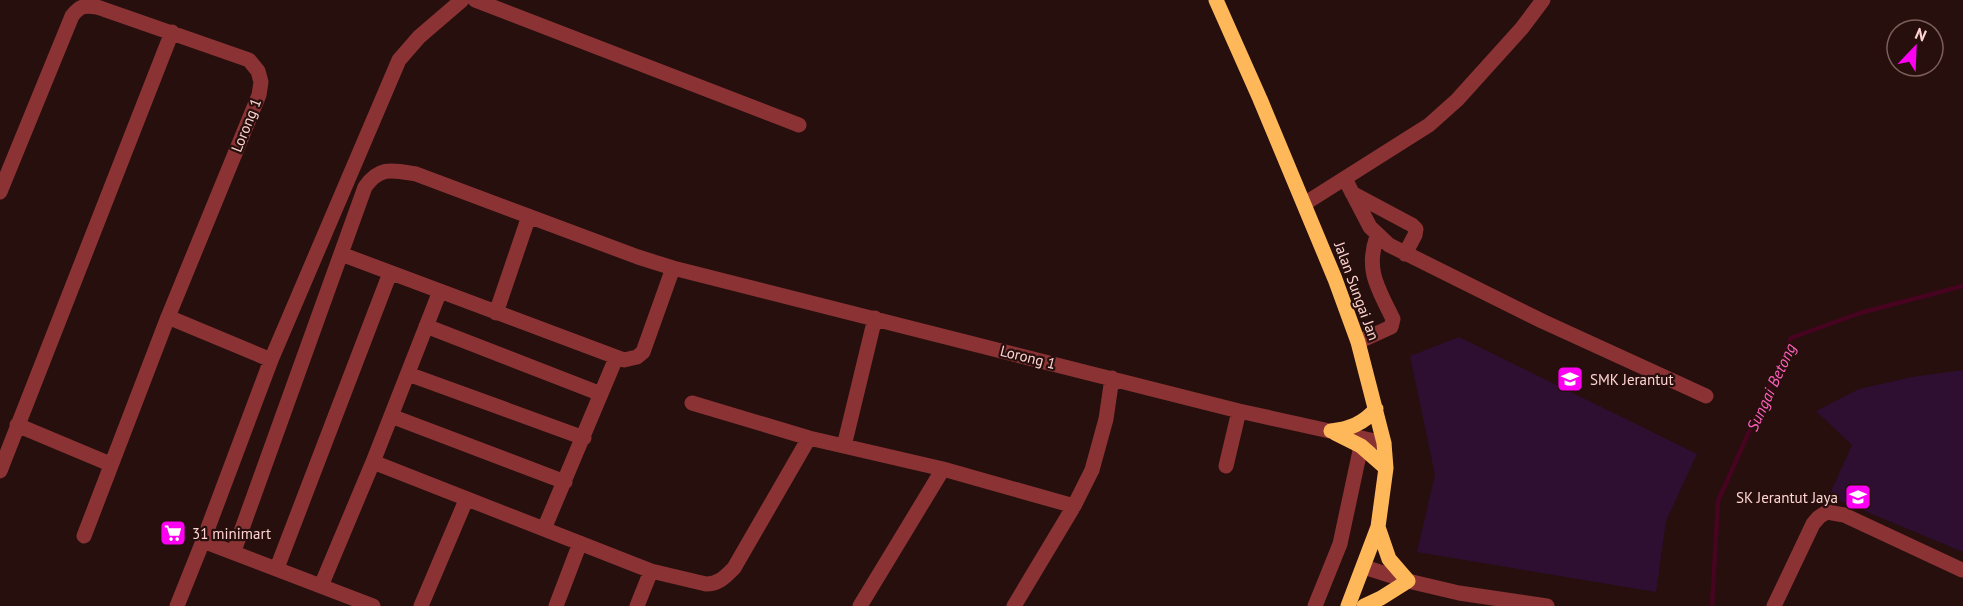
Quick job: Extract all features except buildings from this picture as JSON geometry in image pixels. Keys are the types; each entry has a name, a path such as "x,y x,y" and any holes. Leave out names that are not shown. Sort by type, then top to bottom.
{"main road":[{"name":"Jalan Sungai Jan","path":"1222,3 1335,279 1358,342 1384,443 1386,468 1378,527 1348,606"},
{"path":"1332,432 1349,429 1376,409"},
{"path":"1332,432 1361,446 1386,468"},
{"path":"1364,606 1408,581 1389,559 1378,527"}],"street":[{"path":"177,606 271,360 399,60 418,37 462,0"},
{"path":"474,0 799,125"},
{"path":"1304,204 1429,125 1522,28 1543,0"},
{"name":"Lorong 1","path":"2,187 72,16 74,4 97,7 249,60 258,71 261,82 259,95 168,317 84,536"},
{"path":"0,471 172,32"},
{"name":"Lorong 1","path":"234,552 365,187 373,176 384,171 416,174 673,268 1239,411 1384,443"},
{"path":"1344,179 1370,228 1389,245 1542,321 1706,396"},
{"path":"1352,193 1416,229 1405,254"},
{"path":"496,313 528,216"},
{"path":"1358,342 1393,324 1393,319 1375,284 1371,265 1372,251 1377,236"},
{"path":"341,254 624,360 632,359 643,352 673,268"},
{"path":"277,568 390,273"},
{"path":"321,585 373,462 440,291"},
{"path":"168,317 271,360"},
{"path":"844,446 875,318"},
{"path":"426,326 601,394"},
{"path":"544,529 616,358"},
{"path":"408,374 584,438"},
{"path":"1014,606 1074,506 1092,470 1106,419 1112,378"},
{"path":"692,403 809,438 943,469 1074,506"},
{"path":"1226,466 1239,411"},
{"path":"391,416 565,482"},
{"path":"17,425 110,465"},
{"path":"373,462 651,571 714,584 724,579 734,568 809,438"},
{"path":"1315,606 1340,544 1361,446"},
{"path":"860,606 943,469"},
{"path":"422,606 466,500"},
{"path":"1774,606 1813,524 1827,512 1844,515 1962,570"},
{"path":"203,541 373,606"},
{"path":"556,606 580,543"},
{"path":"1364,567 1463,599 1547,606"},
{"path":"637,606 651,571"}],"shaded area":[{"path":"1459,337 1697,454 1666,521 1656,592 1417,552 1435,475 1410,356"},
{"path":"1963,370 1963,552 1829,496 1852,445 1816,411 1859,389 1912,377"}],"waterway":[{"name":"Sungai Betong","path":"1712,606 1718,501 1791,338 1860,313 1963,286"}],"place":[{"name":"SMK Jerantut","path":"1570,379"},
{"name":"SK Jerantut Jaya","path":"1858,497"},
{"name":"31 minimart","path":"173,533"}]}
